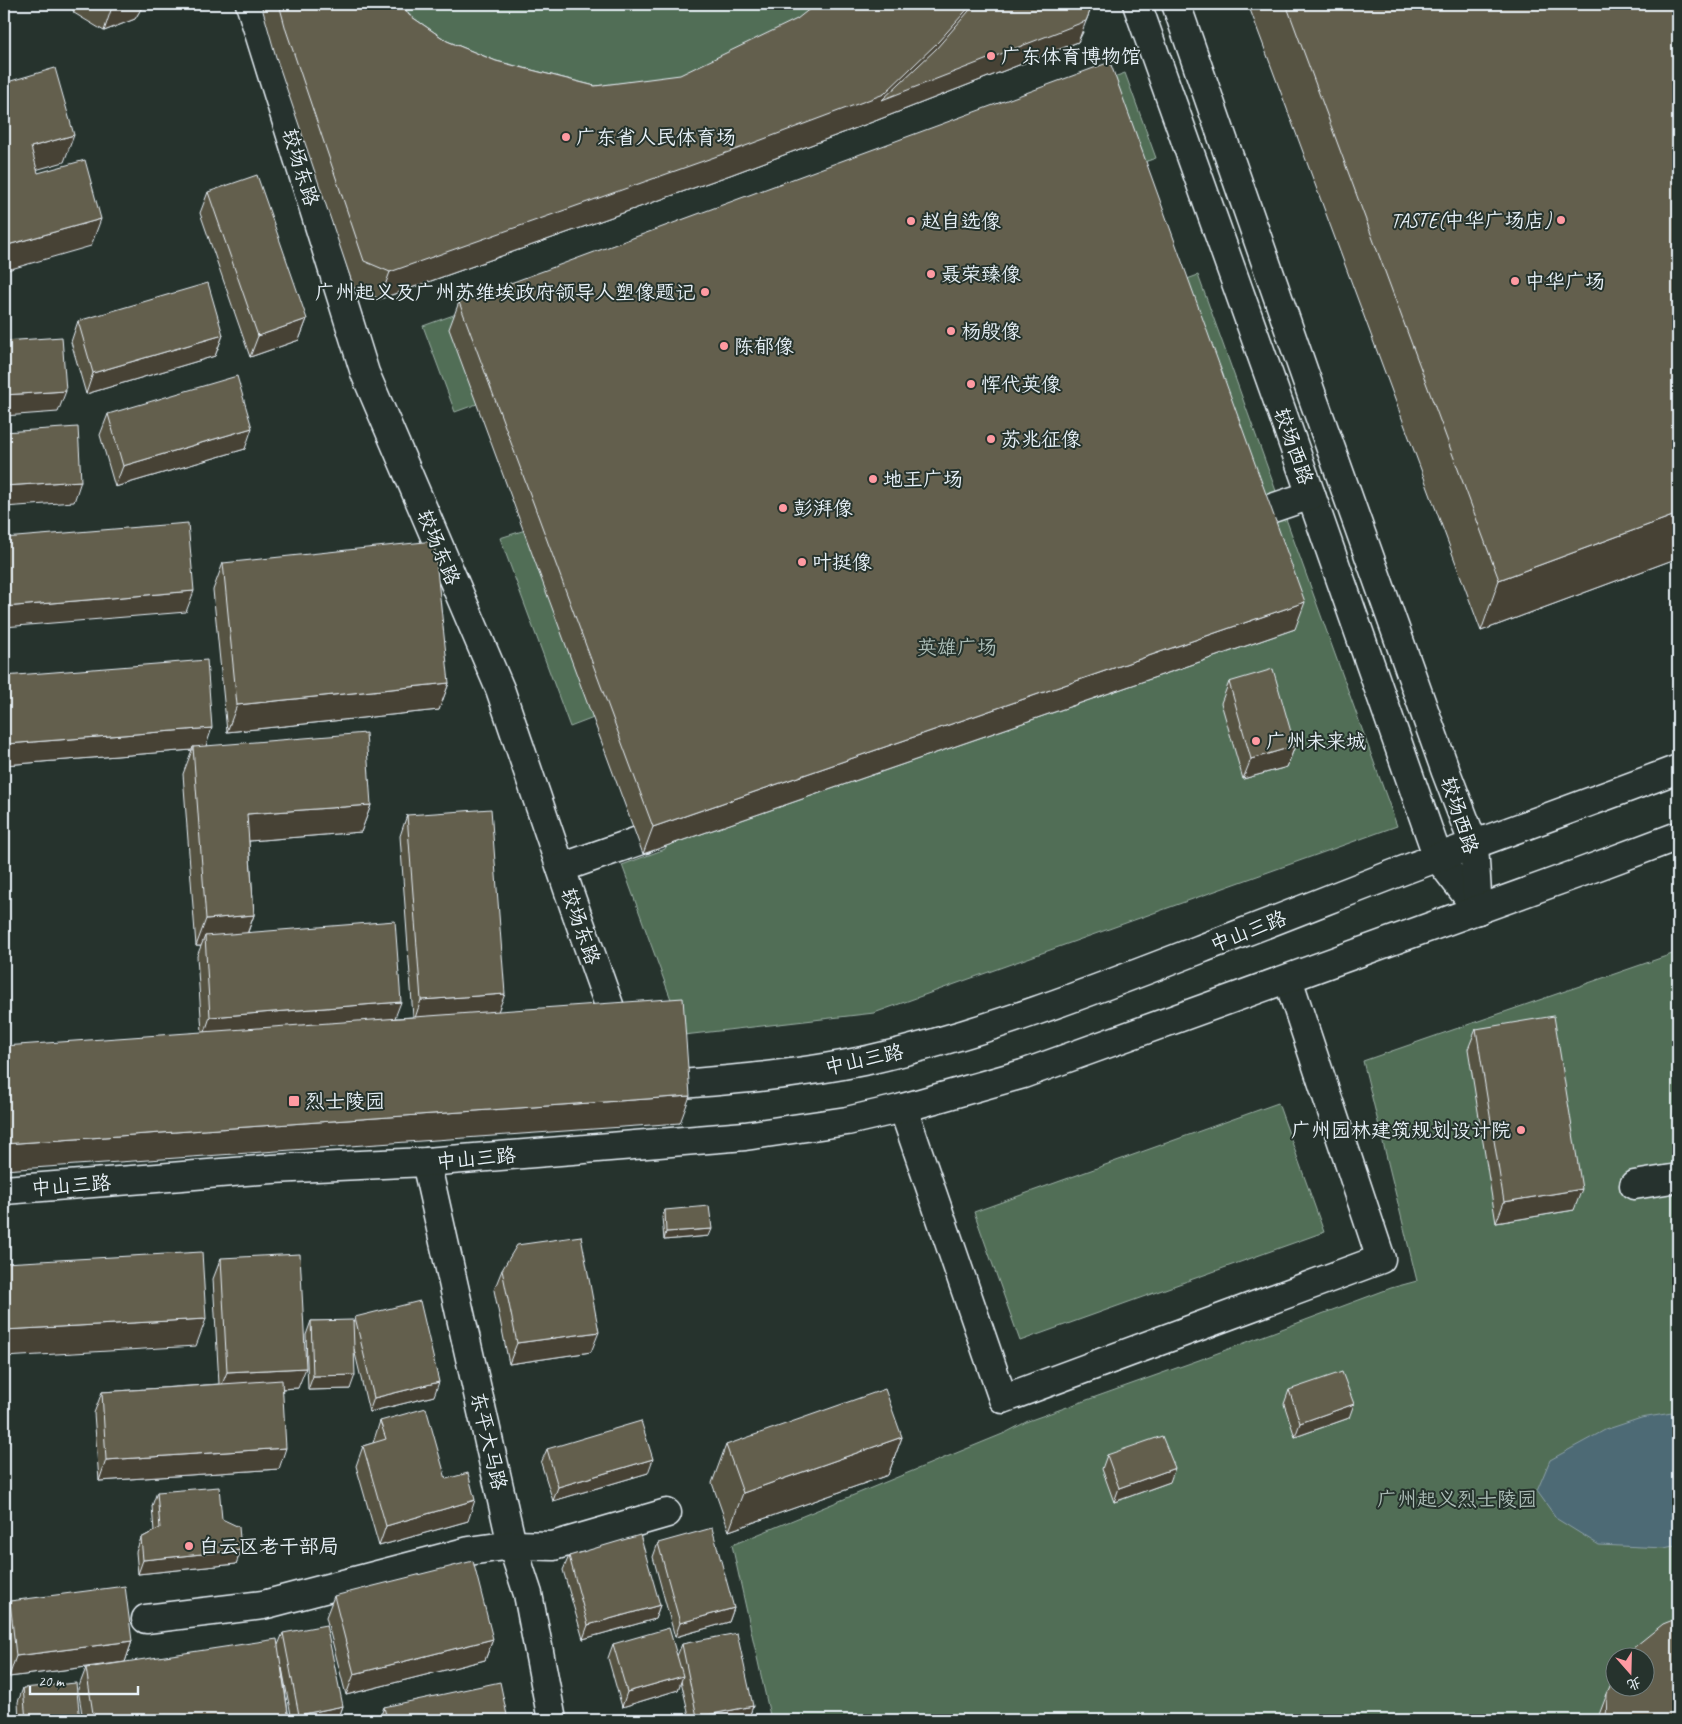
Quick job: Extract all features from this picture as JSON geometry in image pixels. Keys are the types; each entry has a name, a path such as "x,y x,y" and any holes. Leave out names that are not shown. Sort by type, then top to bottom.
{"street":[{"name":"较场东路","path":"250,4 365,374 500,689 632,1076"},
{"name":"较场西路","path":"1136,4 1438,858 1478,910"},
{"name":"较场西路","path":"1176,4 1315,404 1474,845 1478,910"},
{"path":"1216,526 1311,495"},
{"name":"中山三路","path":"632,1076 736,1080 866,1060 914,1048 1002,1021 1122,979 1438,858 1678,769"},
{"path":"561,868 644,839 661,814 654,790"},
{"name":"中山三路","path":"4,1190 272,1169 426,1162 744,1136 847,1121 904,1108 1023,1074 1678,836"},
{"path":"904,1108 1003,1399 1381,1259 1288,979"},
{"name":"东平大马路","path":"426,1162 512,1545 528,1594 552,1720"},
{"path":"1634,1185 1678,1178"},
{"path":"146,1619 264,1605 469,1551 512,1545 553,1546 667,1513"}],"green space":[{"name":"广东省人民体育场","path":"261,4 1074,4 1083,32 1078,42 875,121 730,175 380,299 354,288 306,153"},
{"name":"英雄广场","path":"1125,73 1156,158 986,217 1029,338 1198,275 1397,826 874,1013 684,1035 622,865 665,849 680,811 638,701 570,727 500,538 640,494 591,362 455,412 423,326"},
{"name":"广州起义烈士陵园","path":"1678,952 1678,1720 771,1720 732,1545 1005,1433 1028,1421 1199,1360 1391,1288 1417,1281 1363,1061"},
{"path":"1278,1103 1324,1232 1020,1341 974,1212"}],"water":[{"path":"1678,1412 1678,1545 1664,1548 1599,1545 1557,1519 1537,1491 1550,1460 1605,1430 1641,1418"}],"building":[{"name":"广东省人民体育场","path":"279,4 402,4 409,15 447,41 496,61 595,86 680,75 797,19 816,4 972,4 938,42 884,94 740,148 390,272 364,261 286,30"},
{"name":"广东体育博物馆","path":"975,4 1088,4 1090,11 1086,21 882,100 936,49"},
{"name":"中华广场","path":"1286,4 1678,4 1678,514 1499,580"},
{"name":"英雄广场","path":"1110,62 1305,602 653,827 459,302"},
{"path":"55,68 74,135 31,147 38,173 85,160 101,219 4,246 4,83"},
{"path":"257,175 307,319 258,336 208,192"},
{"path":"208,283 223,335 93,373 78,321"},
{"path":"62,337 66,391 4,395 4,341"},
{"path":"237,376 252,428 123,466 108,414"},
{"path":"78,427 81,481 4,486 4,432"},
{"path":"188,523 194,591 4,607 4,538"},
{"path":"434,541 449,683 237,705 223,563"},
{"path":"207,660 212,728 7,744 4,676"},
{"path":"1273,669 1295,746 1251,759 1229,682"},
{"path":"366,733 371,805 247,814 254,915 206,919 193,747"},
{"path":"491,809 505,994 421,1000 407,815"},
{"path":"395,921 401,1002 210,1017 205,936"},
{"name":"烈士陵园","path":"683,998 690,1096 4,1144 4,1046"},
{"name":"广州园林建筑规划设计院","path":"1554,1016 1582,1189 1504,1202 1476,1029"},
{"path":"709,1206 712,1229 666,1232 665,1210"},
{"path":"581,1236 599,1332 517,1343 502,1270 517,1245"},
{"path":"202,1252 206,1319 4,1330 4,1263"},
{"path":"300,1254 306,1368 227,1372 221,1258"},
{"path":"420,1301 439,1382 374,1398 355,1317"},
{"path":"353,1320 355,1375 313,1376 311,1321"},
{"path":"1342,1372 1354,1404 1300,1423 1289,1390"},
{"path":"282,1380 286,1448 106,1460 102,1392"},
{"path":"885,1389 902,1437 743,1493 726,1445"},
{"path":"426,1408 446,1479 468,1473 475,1500 386,1526 363,1446 386,1439 380,1421"},
{"path":"641,1421 653,1459 558,1487 547,1449"},
{"path":"1162,1436 1175,1468 1119,1488 1107,1455"},
{"path":"219,1487 222,1519 239,1527 241,1550 143,1560 141,1538 160,1528 157,1492"},
{"path":"712,1528 734,1608 680,1623 658,1543"},
{"path":"640,1535 660,1605 588,1625 569,1556"},
{"path":"473,1561 493,1639 354,1674 334,1596"},
{"path":"125,1586 132,1641 16,1656 10,1601"},
{"path":"1678,1618 1678,1720 1606,1720 1607,1696 1654,1696 1654,1646 1636,1646 1663,1624"},
{"path":"326,1625 343,1706 299,1715 283,1633"},
{"path":"669,1628 683,1676 627,1692 613,1644"},
{"path":"737,1633 753,1706 697,1717 682,1644"},
{"path":"277,1639 289,1720 168,1720 167,1715 134,1720 94,1720 86,1668"},
{"path":"500,1682 508,1720 387,1720 384,1707"},
{"path":"76,1683 80,1720 26,1720 23,1688"}],"place":[{"name":"广东体育博物馆","path":"991,56"},
{"name":"广东省人民体育场","path":"566,137"},
{"name":"TASTE(中华广场店)","path":"1561,220"},
{"name":"赵自选像","path":"911,221"},
{"name":"聂荣臻像","path":"931,274"},
{"name":"中华广场","path":"1515,281"},
{"name":"广州起义及广州苏维埃政府领导人塑像题记","path":"705,292"},
{"name":"杨殷像","path":"951,331"},
{"name":"陈郁像","path":"724,346"},
{"name":"恽代英像","path":"971,384"},
{"name":"苏兆征像","path":"991,439"},
{"name":"地王广场","path":"873,479"},
{"name":"彭湃像","path":"783,508"},
{"name":"叶挺像","path":"802,562"},
{"name":"广州未来城","path":"1256,741"},
{"name":"烈士陵园","path":"294,1101"},
{"name":"广州园林建筑规划设计院","path":"1521,1130"},
{"name":"白云区老干部局","path":"189,1546"}]}
